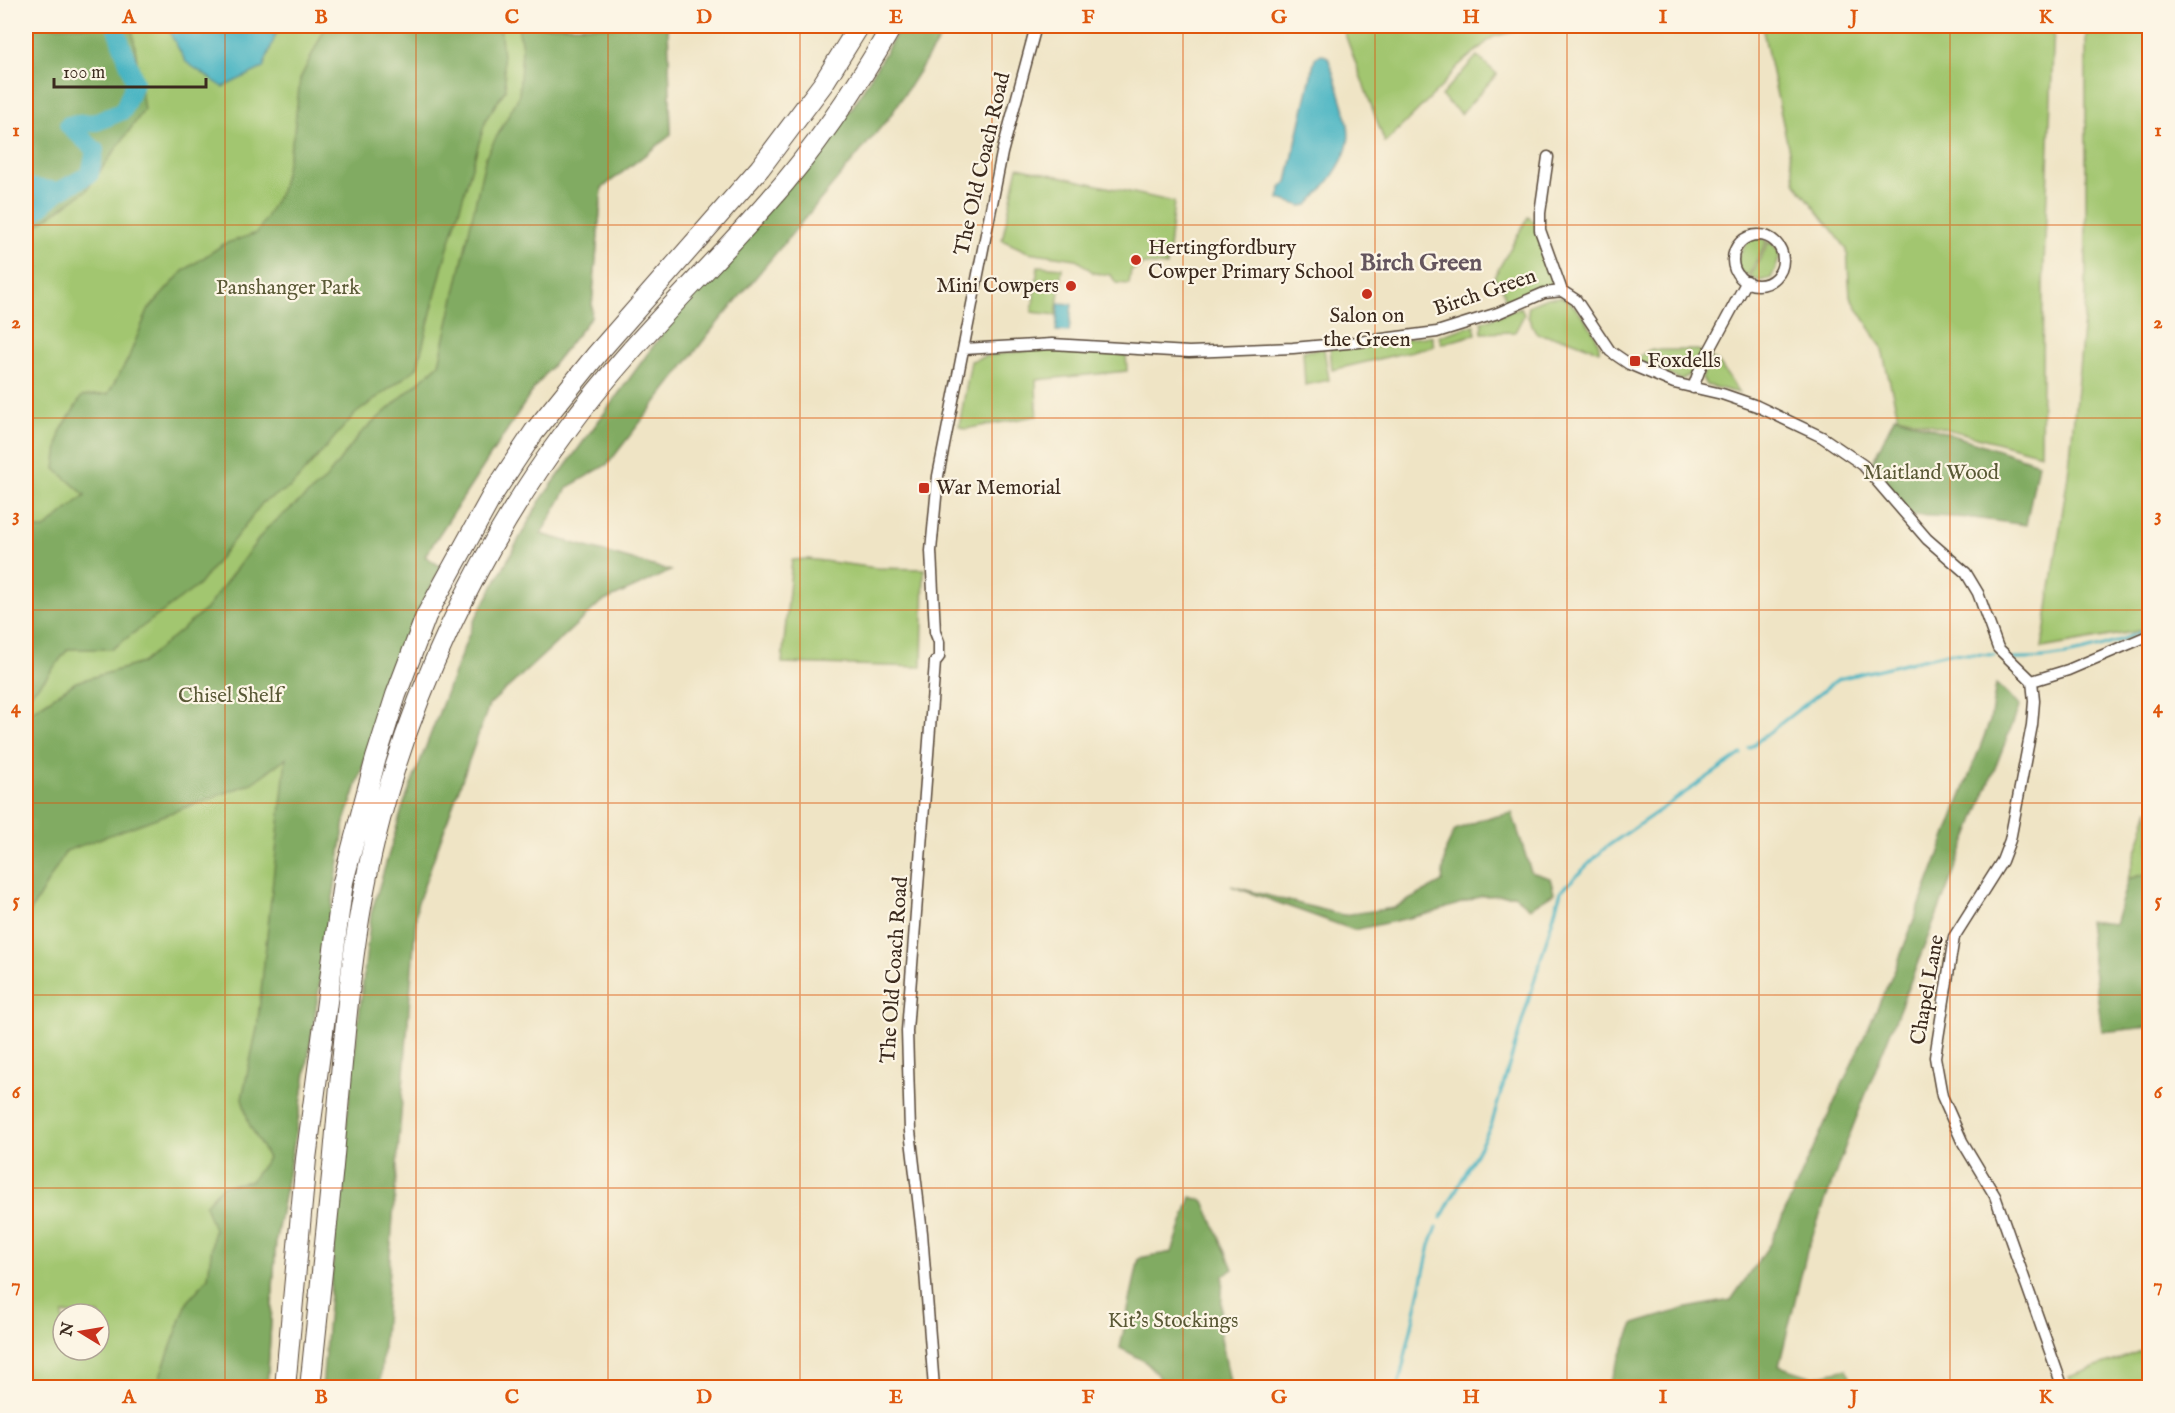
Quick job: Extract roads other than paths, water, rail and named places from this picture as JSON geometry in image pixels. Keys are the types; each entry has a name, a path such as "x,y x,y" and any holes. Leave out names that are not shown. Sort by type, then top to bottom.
{"highway":[{"path":"285,1388 308,1147 343,882 382,737 426,616 493,494 534,432 597,354 760,168 818,92 859,26"},
{"path":"310,1388 338,1092 359,917 375,841 394,768 434,668 470,586 508,516 556,444 618,365 771,199 855,88 892,26"}],"street":[{"name":"The Old Coach Road","path":"934,1388 922,1233 910,1131 907,1031 928,786 935,662 932,641 935,632 932,564 933,512 938,476 1002,153 1036,26"},
{"path":"1548,157 1540,213 1540,230 1562,291"},
{"path":"1751,234 1761,234 1781,246 1785,257 1769,284 1759,285 1747,281 1735,273 1733,257 1743,239 1751,234"},
{"path":"1693,388 1701,366 1747,281"},
{"name":"Birch Green","path":"964,349 1052,344 1189,352 1293,348 1359,342 1437,332 1498,313 1544,293 1562,291 1576,300 1610,351 1644,371 1757,406 1822,437 1863,465 1927,539 1966,573 1978,593 1998,648 2032,681"},
{"path":"2032,681 2068,670 2150,635"},
{"name":"Chapel Lane","path":"2032,681 2034,701 2032,725 2010,840 2002,861 1954,937 1935,1056 1942,1096 1962,1141 1995,1196 2063,1388"}],"water":[{"path":"166,26 279,26 263,68 223,87 186,62"},
{"path":"1321,54 1328,57 1342,100 1348,124 1348,143 1346,152 1332,177 1308,205 1301,206 1279,199 1281,188 1287,182 1315,58"},
{"path":"1059,303 1072,304 1069,332 1056,331"}],"waterway":[{"path":"26,187 59,191 90,174 95,150 68,125 97,122 123,111 135,82 115,26"},
{"path":"2139,26 2150,42"},
{"path":"26,220 59,191"},
{"path":"2014,659 2067,655 2100,647 2150,628"},
{"path":"1749,748 1838,679 1948,653 1994,655"},
{"path":"1441,1218 1491,1126 1561,891 1605,848 1741,754"},
{"path":"1398,1388 1430,1245 1437,1227"}],"place":[{"name":"Hertingfordbury Cowper Primary School","path":"1136,260"},
{"name":"Mini Cowpers","path":"1071,286"},
{"name":"Salon on the Green","path":"1367,294"},
{"name":"Foxdells","path":"1635,361"},
{"name":"War Memorial","path":"924,488"}],"district":[{"name":"Birch Green","path":"1421,263"}],"park label":[{"name":"Panshanger Park","path":"288,288"},
{"name":"Maitland Wood","path":"1931,473"},
{"name":"Chisel Shelf","path":"230,696"},
{"name":"Kit's Stockings","path":"1173,1321"}]}
